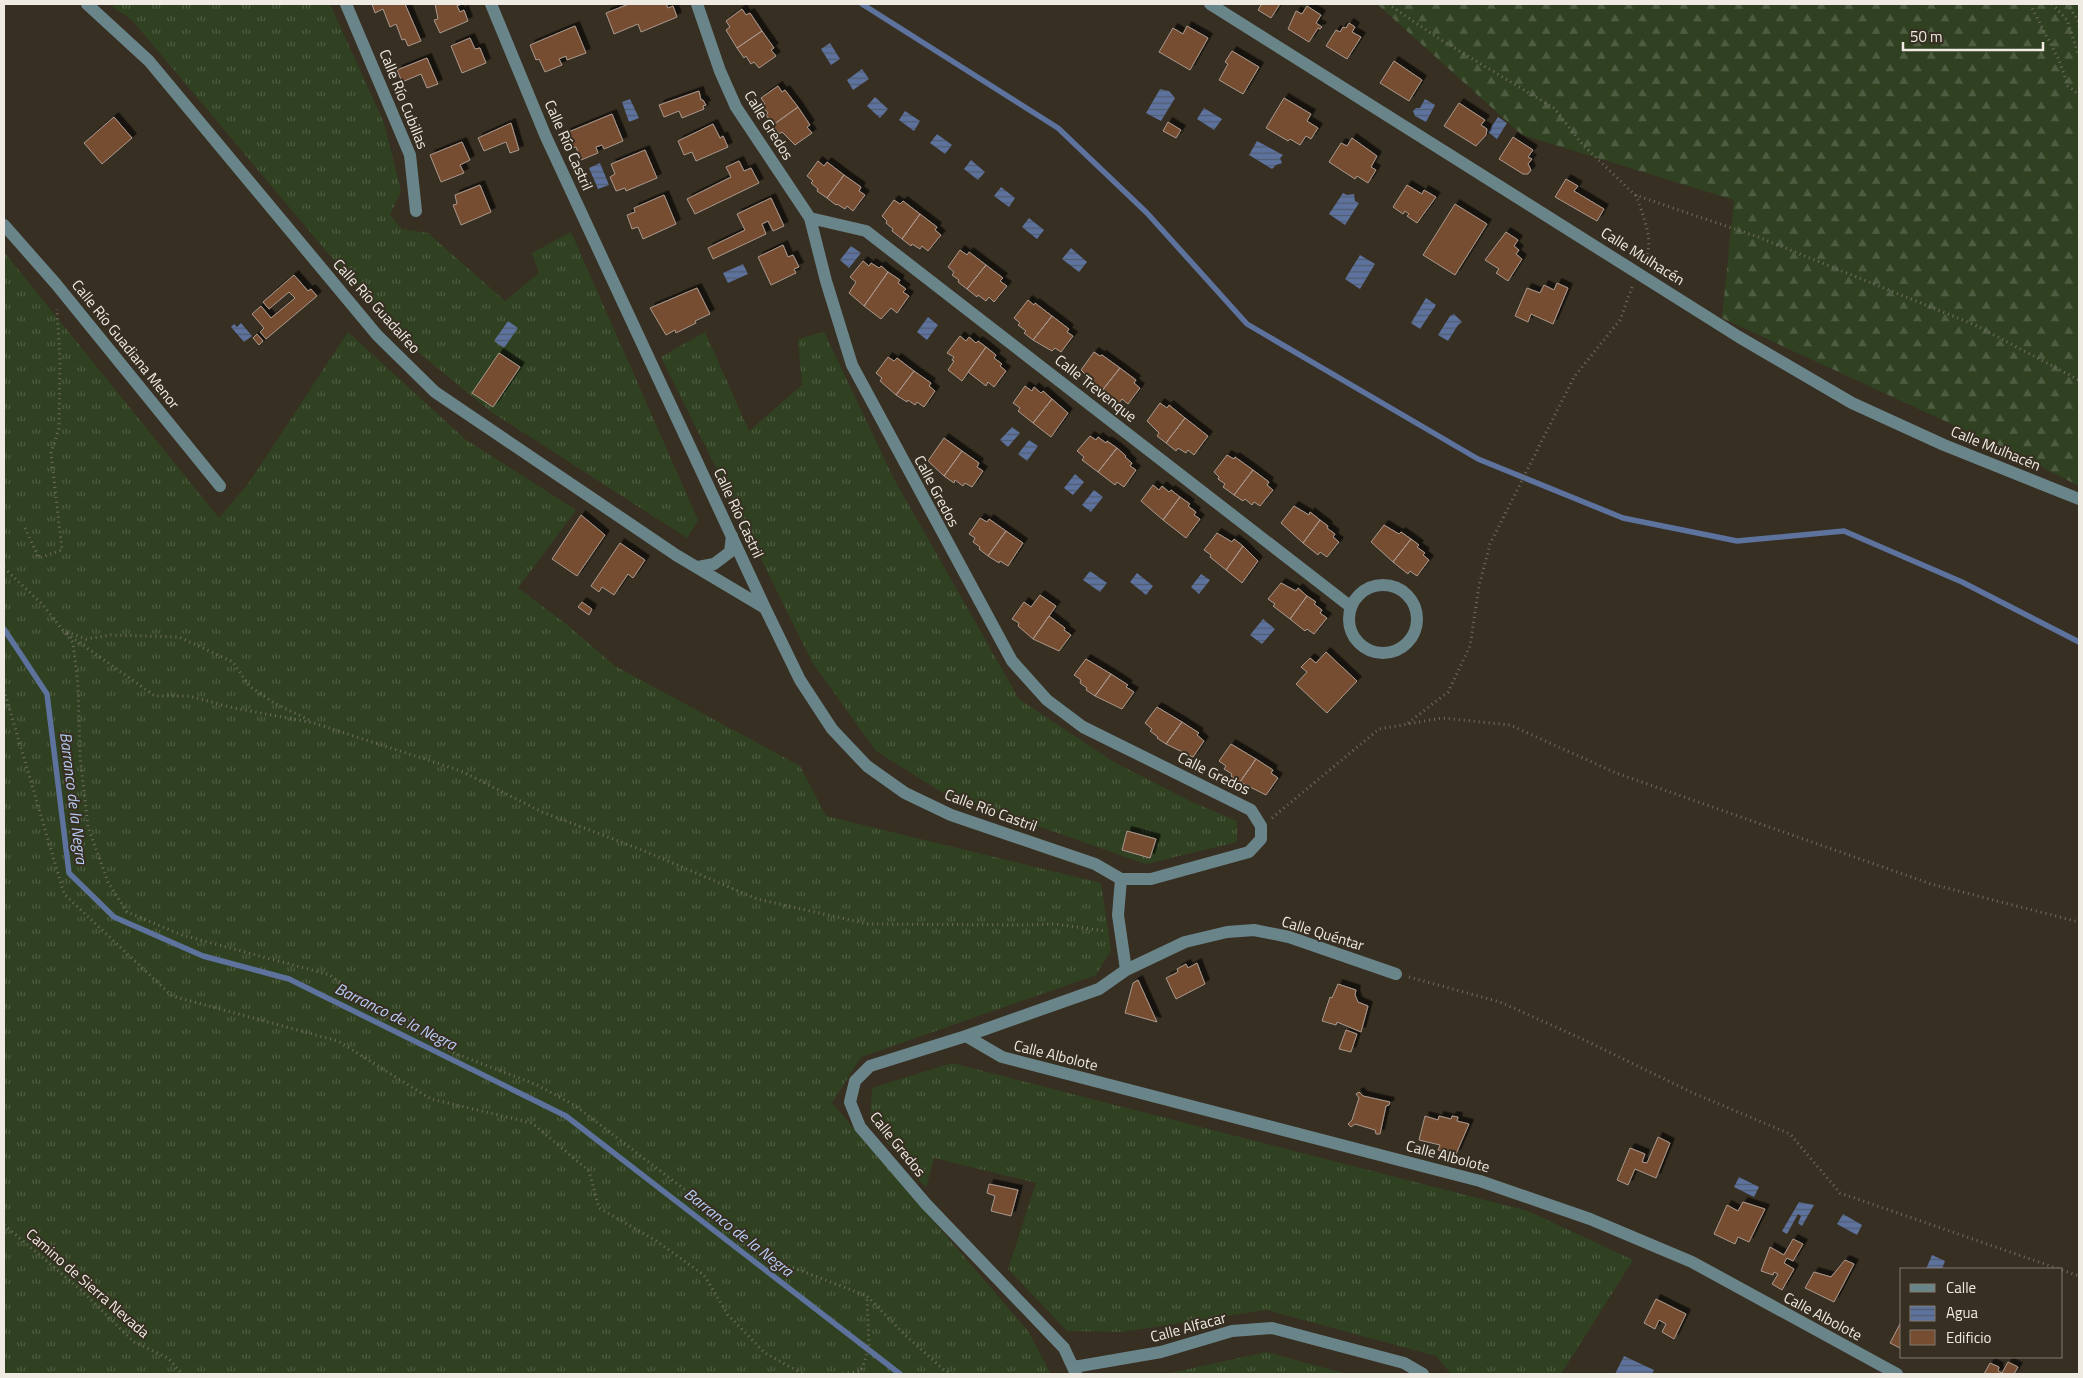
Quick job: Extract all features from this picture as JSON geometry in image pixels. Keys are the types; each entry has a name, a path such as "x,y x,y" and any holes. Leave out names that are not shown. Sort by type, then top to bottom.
{"street":[{"name":"Calle Río Guadalfeo","path":"87,4 149,61 377,335 435,392 676,555 765,608"},
{"name":"Calle Río Cubillas","path":"346,4 373,63 410,155 416,211"},
{"name":"Calle Río Castril","path":"491,4 546,137 765,608 800,680 832,729 867,766 905,793 951,815 1095,864 1121,879"},
{"name":"Calle Gredos","path":"697,4 720,71 736,107 810,218 826,281 852,365 1012,661 1047,700 1082,727 1251,810 1261,826"},
{"name":"Calle Mulhacén","path":"1210,4 1739,336 1852,403 1944,445 2079,498"},
{"name":"Calle Trevenque","path":"810,218 866,231 1352,607"},
{"name":"Calle Río Guadiana Menor","path":"4,225 56,284 220,486"},
{"path":"698,567 714,564 730,552 732,536"},
{"path":"1387,585 1397,588 1413,602 1417,623 1414,633 1408,642 1399,649 1388,652 1376,652 1365,648 1351,630 1349,618 1352,607 1357,597 1366,589 1387,585"},
{"path":"1126,970 1123,934 1118,915 1121,879 1151,880 1249,852 1261,839 1261,826"},
{"name":"Calle Quéntar","path":"1126,970 1185,942 1227,932 1254,930 1288,937 1396,974"},
{"name":"Calle Gredos","path":"1075,1371 1064,1348 926,1204 860,1127 850,1102 855,1081 870,1066 966,1036 1099,989 1126,970"},
{"name":"Calle Albolote","path":"966,1036 1002,1058 1480,1181 1590,1219 1692,1262 1898,1374"},
{"name":"Calle Alfacar","path":"1075,1371 1161,1352 1232,1331 1272,1328 1404,1363 1423,1374"}],"path":[{"path":"1388,4 1438,38 1554,108 1582,144 1635,194 1758,237 1975,325 2079,380"},
{"path":"2030,4 2059,60 2068,86 2079,95"},
{"path":"2052,4 2067,20 2079,56"},
{"path":"2067,4 2078,20 2079,27"},
{"path":"1408,724 1448,692 1470,646 1479,586 1490,544 1574,377 1620,320 1638,271 1648,255 1647,229 1635,194"},
{"path":"25,528 39,558 62,550 51,453 58,428 60,360 56,284"},
{"path":"4,568 42,604 73,643 78,685 80,757 88,827 108,882 127,912 182,935 330,975 377,1012 454,1054 537,1085 574,1105 780,1263 867,1296 904,1334 944,1370 952,1374"},
{"path":"63,630 86,639 112,635 179,637 233,662 249,686 274,703 314,723"},
{"path":"63,630 154,696 189,696 234,708 314,723 461,771 542,812 642,850 757,899 868,924 1022,926 1055,924 1123,934"},
{"path":"4,690 64,894 172,996 338,1041 431,1099 532,1123 589,1171 599,1208 655,1240 704,1275 728,1315 765,1353 803,1374"},
{"path":"1261,826 1379,728 1442,718 1510,725 1616,773 1931,884 2079,922"},
{"path":"1396,974 1500,1002 1578,1037 1693,1093 1790,1134 1840,1193 2054,1268"},
{"name":"Camino de Sierra Nevada","path":"4,1225 81,1290 134,1342 168,1358 182,1374"},
{"path":"2063,1271 2079,1276"},
{"path":"843,1374 861,1372 869,1348 867,1296"}],"green space":[{"path":"115,4 330,4 384,123 401,191 390,215 402,229 428,233 505,301 539,273 532,253 571,232 698,520 687,538 490,411 396,334 131,19 112,7"},
{"path":"1377,4 2079,4 2079,486 2014,453 1722,318 1734,200 1522,135"},
{"path":"4,252 219,518 248,484 348,332 465,439 576,510 518,588 566,624 615,666 800,766 826,816 1101,883 1111,950 1096,975 861,1057 832,1103 1028,1331 1051,1374 4,1374"},
{"path":"705,332 749,431 802,385 798,339 824,332 894,479 1019,699 1114,762 1192,802 1237,821 1237,842 1146,864 943,793 876,751 812,662 661,357"},
{"path":"952,1063 1528,1211 1633,1260 1561,1374 1451,1374 1436,1356 1266,1310 1122,1332 1067,1331 1008,1269 1036,1183 934,1158 926,1188 870,1122 872,1088"},
{"path":"1266,1352 1347,1374 1166,1374"}],"water":[{"path":"830,43 840,59 831,65 821,49"},
{"path":"862,69 869,79 853,90 847,80"},
{"path":"1160,89 1169,91 1175,98 1161,121 1146,113"},
{"path":"875,97 888,109 880,118 867,106"},
{"path":"630,99 639,118 629,122 622,102"},
{"path":"1425,99 1435,105 1426,122 1415,116 1413,111 1416,108 1420,108"},
{"path":"1204,108 1222,119 1214,130 1197,119"},
{"path":"905,111 920,121 914,131 899,120"},
{"path":"1498,117 1507,123 1497,139 1488,132"},
{"path":"937,134 952,145 945,154 930,143"},
{"path":"1257,141 1283,155 1280,158 1282,163 1272,169 1249,155"},
{"path":"971,160 985,172 978,180 964,169"},
{"path":"600,163 609,185 598,189 589,168"},
{"path":"1001,187 1015,198 1009,207 994,196"},
{"path":"1343,193 1347,195 1354,194 1355,201 1359,203 1345,225 1329,214"},
{"path":"1029,218 1044,230 1037,239 1022,227"},
{"path":"851,246 861,253 849,268 840,260"},
{"path":"1071,248 1087,262 1079,272 1062,259"},
{"path":"1360,255 1375,264 1360,289 1345,279"},
{"path":"743,264 748,274 728,283 723,273"},
{"path":"1426,298 1436,305 1420,329 1411,323"},
{"path":"1454,314 1462,322 1448,341 1438,335 1450,316"},
{"path":"928,317 938,325 927,340 917,332"},
{"path":"508,321 518,328 504,348 494,341"},
{"path":"241,323 252,336 244,342 231,327 234,324 237,327"},
{"path":"1012,427 1020,433 1008,447 1000,440"},
{"path":"1029,440 1038,446 1027,461 1018,454"},
{"path":"1075,474 1084,482 1073,495 1064,488"},
{"path":"1094,490 1103,497 1091,512 1082,505"},
{"path":"1090,571 1107,583 1100,592 1083,580"},
{"path":"1137,573 1153,586 1146,595 1130,582"},
{"path":"1201,574 1210,580 1199,594 1191,587"},
{"path":"1263,619 1275,629 1262,644 1250,635"},
{"path":"1739,1177 1759,1187 1754,1197 1734,1187"},
{"path":"1799,1202 1814,1205 1802,1226 1798,1223 1801,1216 1798,1214 1787,1234 1782,1231"},
{"path":"1843,1214 1862,1225 1857,1235 1837,1224"},
{"path":"1932,1255 1945,1261 1942,1268 1926,1268"},
{"path":"1624,1356 1654,1370 1652,1374 1615,1374"}],"building":[{"path":"372,4 405,4 421,41 408,46 405,39 402,40 396,24 390,27 383,9 375,13"},
{"path":"435,4 461,4 457,6 460,12 464,10 468,21 440,33 434,20 438,19"},
{"path":"629,4 666,4 668,8 673,6 677,17 641,32 638,24 614,34 606,13"},
{"path":"1259,4 1280,4 1271,18 1258,10 1261,5"},
{"path":"1307,6 1321,15 1316,23 1322,27 1318,28 1309,42 1288,29 1296,11 1302,14"},
{"path":"742,9 746,15 750,13 762,31 737,48 726,30 730,27 726,21"},
{"path":"1349,23 1355,27 1352,32 1361,37 1347,59 1326,46 1336,30 1340,32"},
{"path":"575,26 586,53 567,60 566,56 559,59 562,65 545,72 539,59 536,60 530,45"},
{"path":"1187,26 1208,38 1190,70 1159,52 1173,28 1183,34"},
{"path":"762,31 774,48 771,50 776,56 759,68 754,62 751,64 746,56 744,58 737,48"},
{"path":"470,38 475,49 480,48 486,63 462,73 451,46"},
{"path":"1232,51 1259,67 1243,94 1219,80 1228,64 1225,62"},
{"path":"427,58 438,84 427,88 421,74 402,82 397,70"},
{"path":"1394,61 1422,80 1409,101 1380,83"},
{"path":"778,86 782,92 785,90 798,107 773,125 766,115 768,113 762,106 765,104 761,98"},
{"path":"699,91 701,100 706,105 703,106 704,109 682,118 679,111 664,117 659,105"},
{"path":"1284,98 1311,114 1307,121 1318,128 1311,139 1306,136 1300,145 1290,139 1288,141 1266,128"},
{"path":"1459,103 1485,120 1481,125 1487,129 1486,135 1476,146 1444,126"},
{"path":"798,107 810,125 807,127 812,133 795,145 782,132 779,134 773,125"},
{"path":"612,114 623,141 604,149 602,145 596,147 598,153 581,160 576,147 572,148 566,133"},
{"path":"114,117 132,138 102,164 84,143"},
{"path":"1168,122 1181,130 1176,138 1163,131"},
{"path":"511,123 519,150 510,153 506,142 484,151 478,138"},
{"path":"713,124 720,138 723,136 728,147 696,161 692,152 684,155 678,141"},
{"path":"1513,137 1533,150 1528,157 1532,159 1528,164 1531,170 1528,174 1523,174 1499,159"},
{"path":"1352,138 1377,156 1371,167 1376,170 1368,183 1357,176 1355,179 1329,162 1341,143 1347,146"},
{"path":"462,142 470,160 460,165 464,173 441,182 430,155"},
{"path":"645,150 657,178 626,191 625,188 616,191 610,177 615,174 611,164"},
{"path":"739,161 744,171 751,168 759,183 695,214 687,199 731,177 726,167"},
{"path":"818,161 824,166 827,162 844,175 827,198 817,191 818,189 811,183 813,181 807,176"},
{"path":"844,175 861,187 859,191 865,195 853,211 847,206 845,209 836,205 827,198"},
{"path":"1566,179 1578,186 1574,191 1604,209 1597,221 1555,197"},
{"path":"480,185 491,212 461,225 453,205 457,204 455,195"},
{"path":"1407,185 1422,194 1424,190 1436,197 1417,223 1407,216 1409,214 1405,211 1403,214 1393,207"},
{"path":"664,195 676,224 643,239 638,227 632,229 627,215 635,212 634,208"},
{"path":"771,198 784,226 773,231 768,221 762,224 766,234 713,259 708,248 745,230 737,214"},
{"path":"894,200 900,204 903,201 920,214 902,239 892,231 893,229 882,216"},
{"path":"1455,204 1487,224 1455,275 1423,255"},
{"path":"920,214 937,227 935,230 941,235 928,251 922,246 920,249 912,244 911,246 902,239"},
{"path":"1506,232 1518,240 1514,246 1519,250 1516,254 1522,259 1508,281 1496,273 1499,269 1485,260"},
{"path":"783,245 788,257 793,255 799,267 794,269 796,273 771,285 758,257"},
{"path":"960,250 967,255 969,252 986,265 967,289 958,282 959,280 952,275 954,272 948,267"},
{"path":"863,261 869,266 871,263 879,268 881,266 888,272 864,306 849,293 856,282 850,277"},
{"path":"986,265 1003,278 1000,281 1007,286 994,302 989,297 986,301 978,295 977,297 967,289"},
{"path":"888,272 900,280 898,283 906,289 903,292 909,296 897,313 891,308 881,319 864,306"},
{"path":"294,275 308,291 311,289 317,296 266,339 260,332 264,328 252,314 261,306 271,318 295,298 289,292 269,309 263,302"},
{"path":"1557,283 1568,288 1553,324 1531,314 1528,322 1515,316 1527,288 1540,293 1544,285 1554,290"},
{"path":"697,288 710,314 676,333 675,330 666,335 650,308"},
{"path":"1028,300 1052,316 1033,340 1024,333 1026,331 1018,325 1020,323 1014,318"},
{"path":"1052,316 1069,329 1067,332 1073,336 1061,352 1055,348 1052,351 1033,340"},
{"path":"257,334 263,341 259,345 253,338"},
{"path":"960,336 966,341 969,337 976,343 978,341 986,347 962,381 948,370 954,361 952,360 954,357 947,353"},
{"path":"986,347 996,355 994,358 1002,364 1000,366 1006,371 994,387 988,382 986,386 968,372"},
{"path":"1094,352 1100,356 1102,355 1120,368 1101,392 1091,385 1093,382 1085,377 1086,375 1081,370"},
{"path":"499,353 520,367 493,407 472,393"},
{"path":"888,357 894,361 897,358 914,371 896,395 880,381 882,378 876,373"},
{"path":"1120,368 1136,380 1134,383 1140,388 1128,404 1122,399 1119,403 1111,397 1110,399 1101,392"},
{"path":"914,371 931,383 929,386 935,391 924,407 917,402 915,405 908,400 907,402 896,395"},
{"path":"1025,386 1032,391 1034,387 1041,393 1043,391 1052,399 1033,423 1018,411 1020,408 1013,403"},
{"path":"1052,399 1068,413 1051,437 1033,423"},
{"path":"1160,403 1167,408 1169,405 1185,418 1166,443 1157,436 1159,433 1147,421"},
{"path":"1185,418 1208,436 1194,455 1188,450 1186,453 1178,448 1176,451 1166,443"},
{"path":"1090,436 1096,440 1098,437 1106,443 1107,441 1117,448 1098,472 1082,460 1084,457 1077,451"},
{"path":"944,438 962,451 944,476 928,461"},
{"path":"1117,448 1132,463 1130,466 1136,470 1124,487 1117,482 1115,485 1098,472"},
{"path":"962,451 979,463 977,467 983,471 972,487 965,483 963,486 955,480 954,483 944,476"},
{"path":"1227,455 1234,459 1235,457 1253,470 1234,495 1223,487 1225,484 1218,479 1219,477 1214,472"},
{"path":"1253,470 1269,482 1267,485 1273,490 1260,506 1254,502 1252,505 1245,499 1243,501 1234,495"},
{"path":"1153,485 1159,490 1162,486 1169,492 1171,490 1180,497 1163,520 1141,501"},
{"path":"1180,497 1190,504 1188,506 1196,512 1194,515 1200,519 1186,538 1163,520"},
{"path":"1294,506 1309,515 1310,512 1320,520 1303,543 1281,523"},
{"path":"581,515 605,535 577,576 552,559"},
{"path":"980,518 987,522 989,519 1006,531 988,556 979,549 980,547 973,542 975,538 969,534"},
{"path":"1320,520 1335,534 1333,537 1339,542 1327,557 1320,552 1318,555 1303,543"},
{"path":"1384,525 1399,534 1401,532 1411,539 1393,562 1371,542"},
{"path":"1006,531 1023,543 1008,566 988,556"},
{"path":"1217,533 1232,542 1234,539 1243,546 1226,570 1204,550"},
{"path":"1411,539 1419,545 1417,547 1425,553 1423,555 1429,560 1417,576 1410,571 1408,574 1393,562"},
{"path":"620,543 645,560 633,578 628,574 614,595 602,587 599,592 591,586"},
{"path":"1243,546 1258,561 1242,583 1226,570"},
{"path":"1281,583 1296,591 1298,588 1307,596 1290,619 1273,606 1275,604 1268,599"},
{"path":"1040,595 1056,606 1033,639 1018,626 1019,623 1012,619 1024,602 1031,607"},
{"path":"1307,596 1316,602 1314,604 1322,610 1320,613 1327,618 1314,634 1307,629 1305,631 1290,619"},
{"path":"582,602 592,609 589,615 578,607"},
{"path":"1049,616 1071,635 1059,651 1033,639"},
{"path":"1326,652 1357,681 1327,713 1296,684 1307,672 1301,667 1310,658 1316,663"},
{"path":"1086,659 1111,674 1095,696 1086,690 1087,688 1080,683 1081,680 1074,675"},
{"path":"1111,674 1128,685 1126,687 1134,692 1122,709 1095,696"},
{"path":"1157,707 1182,722 1166,744 1150,731 1152,729 1145,723"},
{"path":"1182,722 1199,733 1197,735 1204,741 1193,757 1166,744"},
{"path":"1231,744 1256,759 1240,782 1224,769 1226,766 1219,761"},
{"path":"1256,759 1273,770 1271,773 1278,778 1266,795 1240,782"},
{"path":"1127,831 1156,839 1150,858 1122,850"},
{"path":"1197,963 1205,984 1176,999 1166,978 1178,972 1177,969 1186,964 1188,968"},
{"path":"1138,980 1157,1022 1125,1013 1133,983"},
{"path":"1338,984 1356,990 1355,995 1358,1002 1368,1006 1361,1032 1337,1022 1336,1025 1322,1021 1330,997 1332,998"},
{"path":"1346,1030 1357,1034 1351,1052 1339,1049"},
{"path":"1359,1092 1363,1096 1390,1102 1386,1106 1380,1134 1376,1134 1375,1130 1355,1124 1351,1127 1348,1124 1352,1120 1359,1098 1356,1094"},
{"path":"1425,1116 1438,1120 1439,1116 1451,1119 1452,1116 1458,1117 1457,1121 1469,1124 1456,1154 1438,1150 1440,1145 1419,1140"},
{"path":"1658,1137 1670,1143 1656,1178 1635,1169 1628,1185 1617,1180 1630,1148 1645,1154 1642,1162 1647,1163"},
{"path":"989,1184 1018,1190 1011,1216 991,1211 995,1196 987,1193"},
{"path":"1743,1202 1765,1209 1749,1242 1738,1237 1735,1244 1714,1234 1727,1205 1738,1211"},
{"path":"1793,1239 1803,1244 1793,1261 1787,1258 1784,1263 1794,1269 1782,1290 1772,1284 1778,1274 1774,1272 1773,1275 1761,1271 1770,1247 1784,1255"},
{"path":"1845,1260 1854,1264 1834,1302 1805,1288 1814,1272 1831,1277"},
{"path":"1656,1299 1686,1314 1674,1339 1662,1332 1666,1324 1659,1320 1655,1329 1644,1323"},
{"path":"1900,1324 1900,1348 1890,1343"},
{"path":"2008,1362 2018,1367 2014,1374 1984,1374 1990,1363 1999,1367 1998,1371 2002,1373"}],"waterway":[{"path":"862,4 1058,128 1147,213 1247,324 1478,459 1623,518 1737,541 1844,531 1962,582 2079,642"},
{"name":"Barranco de la Negra","path":"4,629 47,694 69,873 114,917 203,956 289,979 566,1116 900,1374"}]}
